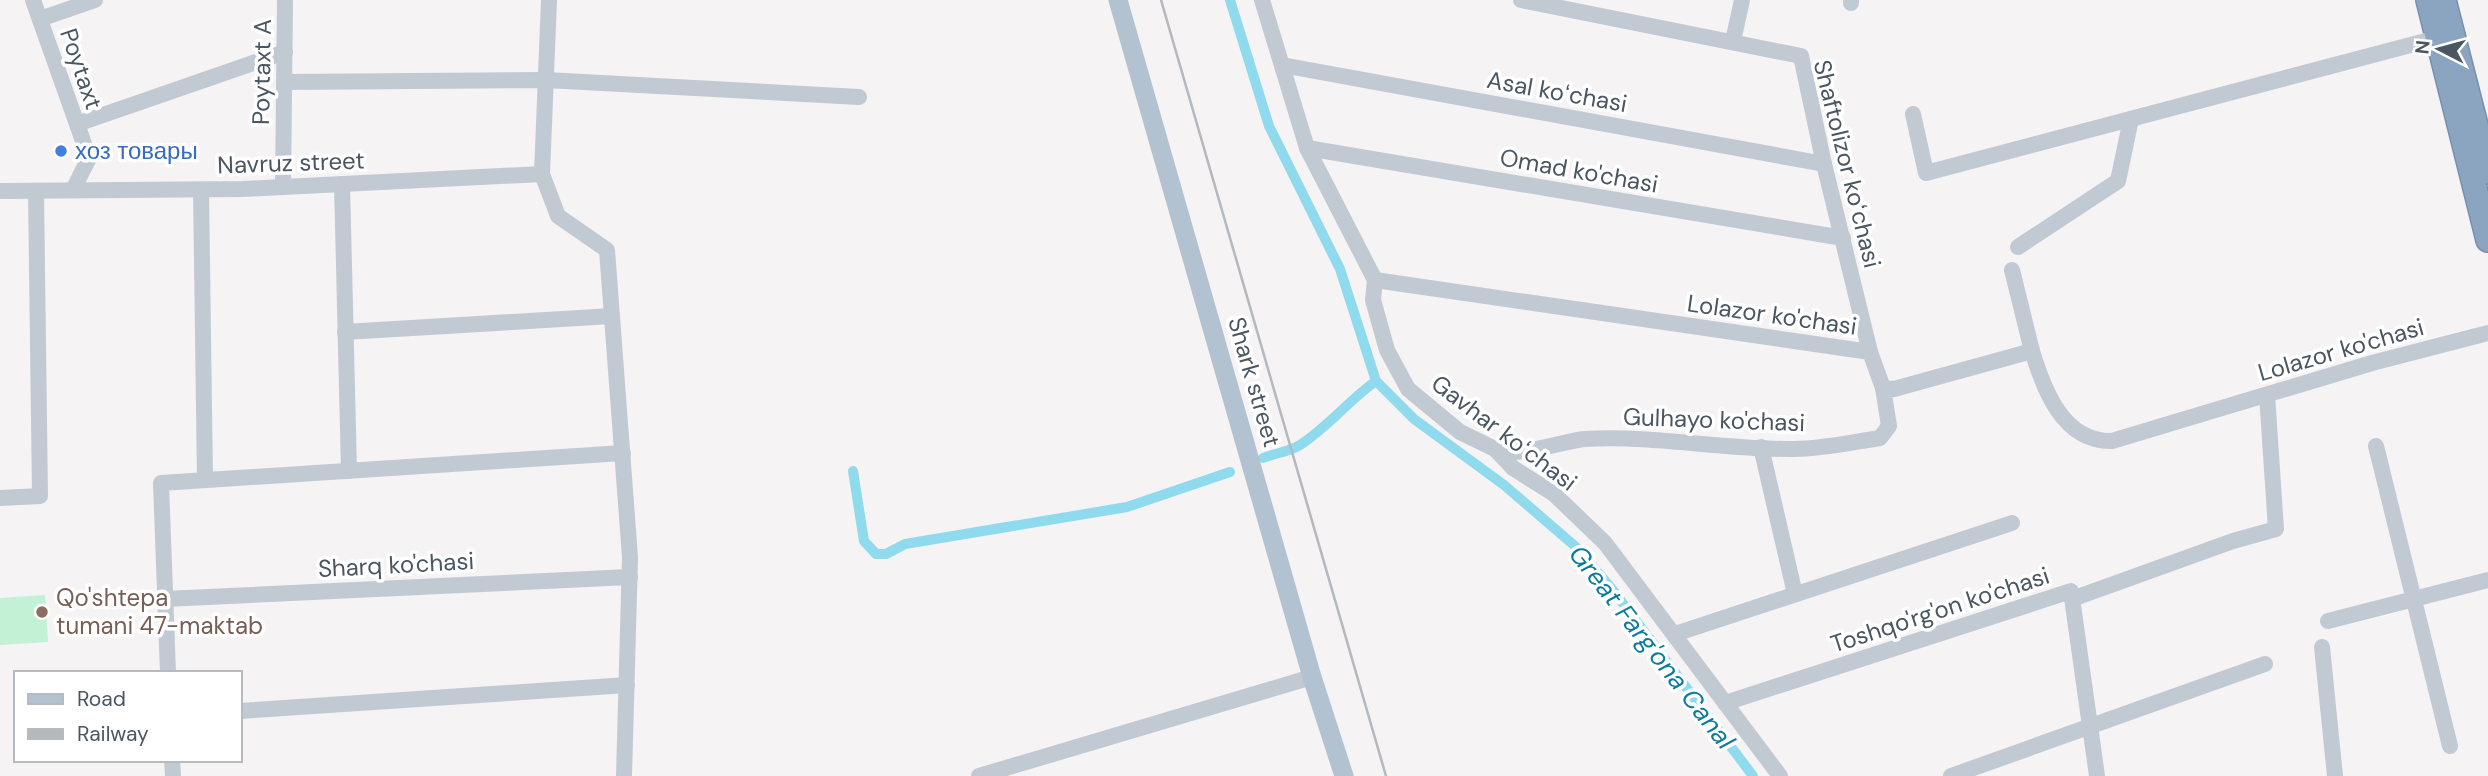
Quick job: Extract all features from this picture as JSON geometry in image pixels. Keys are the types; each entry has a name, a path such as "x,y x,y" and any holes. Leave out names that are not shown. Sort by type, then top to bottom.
{"highway":[{"path":"2428,0 2488,240"},
{"path":"2444,0 2488,172"}],"main road":[{"name":"Shark street","path":"1118,0 1312,677 1344,776"}],"street":[{"name":"Poytaxt","path":"33,0 89,158 73,190"},
{"path":"40,19 95,0"},
{"name":"Poytaxt A","path":"283,187 285,0"},
{"path":"549,0 542,174 558,216 607,250 630,577 624,776"},
{"name":"Gavhar koʻchasi","path":"1262,0 1307,148 1375,280 1373,300 1387,349 1408,389 1460,432 1495,449 1513,468 1554,494 1605,543 1780,776"},
{"name":"Shaftolizor koʻchasi","path":"1521,0 1801,56 1824,164 1870,352"},
{"path":"1733,41 1742,0"},
{"path":"1913,114 1926,173 2437,38"},
{"path":"77,124 285,52"},
{"name":"Asal koʻchasi","path":"1282,65 1824,164"},
{"path":"284,82 546,80 859,97"},
{"path":"2018,247 2118,181 2131,119"},
{"name":"Omad ko'chasi","path":"1307,148 1843,238"},
{"name":"Navruz street","path":"0,191 201,190 542,174"},
{"path":"342,184 349,471"},
{"path":"201,190 205,480"},
{"path":"0,498 40,496 36,191"},
{"name":"Lolazor ko'chasi","path":"2012,270 2041,381 2059,414 2077,431 2098,441 2112,441 2372,363 2488,334"},
{"name":"Lolazor ko'chasi","path":"1375,280 1870,352 1883,388"},
{"path":"345,332 612,316"},
{"path":"1883,388 1894,389 2032,351"},
{"name":"Gulhayo ko'chasi","path":"1495,449 1500,452 1525,450 1584,439 1797,450 1880,438 1889,426 1883,388"},
{"path":"2072,599 2233,541 2276,529 2267,395"},
{"path":"2376,446 2450,746"},
{"path":"1760,447 1795,594"},
{"path":"168,671 161,483 622,453"},
{"path":"1675,634 2012,523"},
{"name":"Sharq ko'chasi","path":"165,599 630,577"},
{"path":"2328,621 2488,580"},
{"name":"Toshqo'rg'on ko'chasi","path":"1725,704 2071,591 2098,776"},
{"path":"2322,647 2334,776"},
{"path":"1951,776 2265,664"},
{"path":"979,776 1312,677"},
{"path":"242,711 627,685"}],"green space":[{"path":"45,595 48,642 0,645 0,598"}],"waterway":[{"name":"Great Farg'ona Canal","path":"1230,0 1269,126 1340,269 1376,381 1414,419 1504,485 1576,547 1612,589 1753,776"},
{"path":"1263,458 1300,445 1376,381"},
{"path":"853,471 864,541 876,554 886,554 905,544 1127,507 1230,472"}],"railway":[{"path":"1161,0 1386,776"}],"place":[{"name":"хоз товары","path":"61,151"},
{"name":"Qo'shtepa tumani 47-maktab","path":"42,612"}]}
